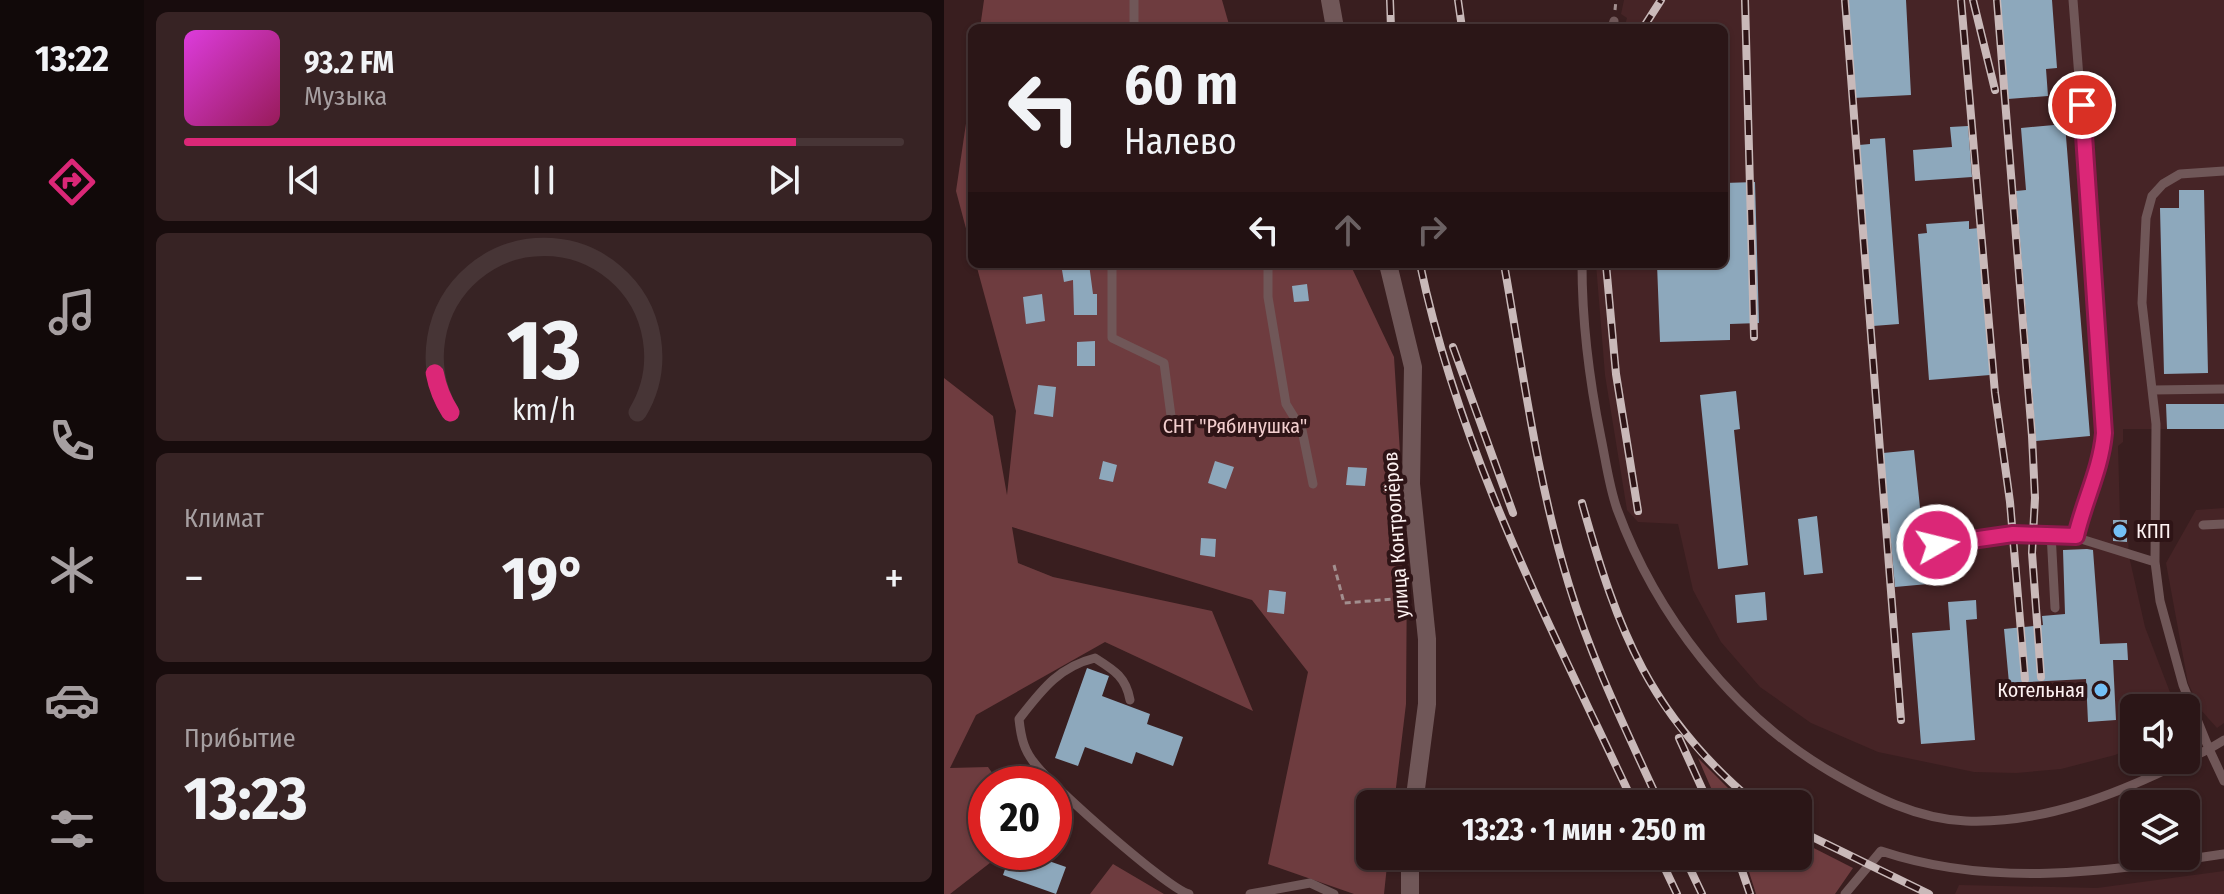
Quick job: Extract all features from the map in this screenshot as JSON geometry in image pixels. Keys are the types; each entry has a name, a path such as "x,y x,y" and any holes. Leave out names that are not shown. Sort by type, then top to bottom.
{"street":[{"path":"1330,0 1334,24"},
{"name":"улица Контролёров","path":"1389,268 1413,367 1411,484 1423,597 1427,704 1416,790"},
{"path":"1410,870 1410,894"}],"lane":[{"path":"1134,0 1134,24"},
{"path":"2073,0 2104,401 2101,461 2082,508 2076,536"},
{"path":"2224,171 2189,171 2157,188 2148,206 2142,303 2153,390 2155,562 2164,628 2224,781"},
{"path":"1112,268 1112,338 1164,363 1171,416"},
{"path":"1268,268 1268,297 1286,404 1302,430 1313,484"},
{"path":"1582,268 1582,325 1588,375 1610,481 1627,535 1660,599 1700,655 1738,700 1783,739 1822,767 1881,799 1913,812 1965,821 2060,809 2130,787 2157,774"},
{"path":"2153,390 2224,389"},
{"path":"2203,525 2224,524"},
{"path":"2051,533 2055,608"},
{"path":"1937,545 2013,534 2051,533 2076,536 2155,562"},
{"path":"1130,700 1127,682 1113,669 1095,658 1079,662 1060,671 1019,719 1022,745 1036,766 1124,847 1189,894"},
{"path":"2200,753 2224,740"},
{"path":"1845,894 1881,851 1941,867 2021,875 2079,874 2224,854"},
{"path":"1250,894 1310,883 1334,894"}],"path":[{"path":"1334,565 1344,603 1423,597"}],"shaded area":[{"path":"1624,0 2224,0 2224,429 2123,429 2123,442 2118,446 2120,519 2127,520 2129,556 2145,627 2171,694 2120,694 2120,753 2061,769 2016,773 1974,772 1878,752 1811,723 1760,687 1721,642 1693,590 1678,524 1638,522 1627,510 1605,375 1596,268 1728,268 1728,24 1625,24 1627,18 1621,14"},
{"path":"2224,508 2224,723 2217,728 2200,709 2200,694 2193,694 2188,683 2166,563 2196,510"},
{"path":"2224,871 2224,894 1955,894 1959,885 2097,888"}],"green space":[{"path":"984,0 1222,0 1229,24 981,24"},
{"path":"968,110 968,236 956,191"},
{"name":"СНТ \"Рябинушка\"","path":"977,268 1352,268 1394,357 1407,565 1406,704 1396,790 1356,790 1356,870 1387,870 1384,894 1354,894 1268,864 1308,672 1252,600 1012,527 1018,563 1053,577 1212,611 1253,711 1105,642 976,715 950,768 968,768 968,870 981,870 950,894 944,894 944,378 993,416 1007,495 1016,411"},
{"path":"1698,758 1730,790 1712,790"},
{"path":"1812,847 1853,868 1835,894 1756,894 1748,870 1812,870"},
{"path":"1113,864 1164,894 1090,894"}],"building":[{"path":"1848,0 1906,0 1911,95 1853,98"},
{"path":"2000,0 2052,0 2057,68 2046,69 2048,96 2008,99"},
{"path":"2065,124 2090,436 2036,441 2016,191 2026,190 2021,128"},
{"path":"1968,126 1972,177 1915,181 1913,150 1952,147 1950,127"},
{"path":"1885,138 1899,324 1873,326 1859,145 1870,144 1870,139"},
{"path":"1755,182 1759,323 1730,324 1730,340 1660,342 1657,268 1728,268 1728,183"},
{"path":"2179,190 2204,190 2208,373 2164,374 2160,208 2179,208"},
{"path":"1969,221 1969,229 1979,228 1990,375 1929,380 1918,234 1927,233 1926,224"},
{"path":"1062,268 1090,268 1093,294 1097,294 1097,315 1074,315 1073,280 1064,282"},
{"path":"1307,284 1309,301 1294,302 1292,286"},
{"path":"1042,294 1045,321 1026,324 1023,297"},
{"path":"1095,341 1095,366 1077,366 1077,342"},
{"path":"1038,385 1056,387 1053,417 1034,414"},
{"path":"1736,391 1740,429 1734,430 1748,565 1718,569 1700,395"},
{"path":"2166,404 2224,404 2224,429 2167,429"},
{"path":"1914,450 1928,584 1895,587 1883,453"},
{"path":"1103,461 1117,465 1113,482 1099,479"},
{"path":"1215,461 1234,467 1226,489 1208,483"},
{"path":"1348,467 1367,468 1365,486 1346,485"},
{"path":"1817,516 1823,573 1804,575 1798,519"},
{"name":"КПП","path":"2113,520 2127,520 2127,542 2113,541"},
{"path":"1201,538 1216,539 1215,557 1200,555"},
{"path":"2063,550 2093,550 2100,644 2127,643 2128,660 2113,660 2116,720 2088,722 2086,679 2009,683 2004,629 2043,625 2042,616 2065,614"},
{"path":"1269,590 1286,592 1284,614 1267,612"},
{"path":"1765,592 1767,620 1737,623 1735,595"},
{"path":"1976,600 1977,619 1966,620 1975,740 1921,744 1912,633 1950,630 1948,602"},
{"path":"1087,668 1109,676 1102,696 1150,714 1147,724 1183,737 1173,766 1136,752 1132,764 1085,747 1078,766 1055,758"},
{"path":"1005,870 1065,870 1056,894 1003,875"}],"railway":[{"path":"1390,0 1391,24"},
{"path":"1458,0 1461,24"},
{"path":"1646,24 1661,0"},
{"path":"1745,0 1754,337"},
{"path":"1845,0 1901,720"},
{"path":"1961,0 1995,393 2010,502 2025,679"},
{"path":"1973,0 1995,90"},
{"path":"1997,0 2032,436 2035,498 2032,553 2041,677"},
{"path":"1421,268 1437,335 1484,473 1541,607 1627,790"},
{"path":"1505,268 1539,466 1569,585 1599,669 1654,790"},
{"path":"1606,268 1616,374 1638,511"},
{"path":"1453,347 1513,513"},
{"path":"1582,503 1609,592 1643,669 1689,738 1741,790"},
{"path":"1679,738 1703,790"},
{"path":"1812,837 1929,894"},
{"path":"1666,870 1677,894"},
{"path":"1691,870 1702,894"},
{"path":"1742,870 1750,894"}],"place":[{"name":"КПП","path":"2120,531"},
{"name":"Котельная","path":"2101,690"}],"route":[{"path":"1937,545 2013,534 2076,536 2082,508 2101,461 2104,401 2082,105"}]}
